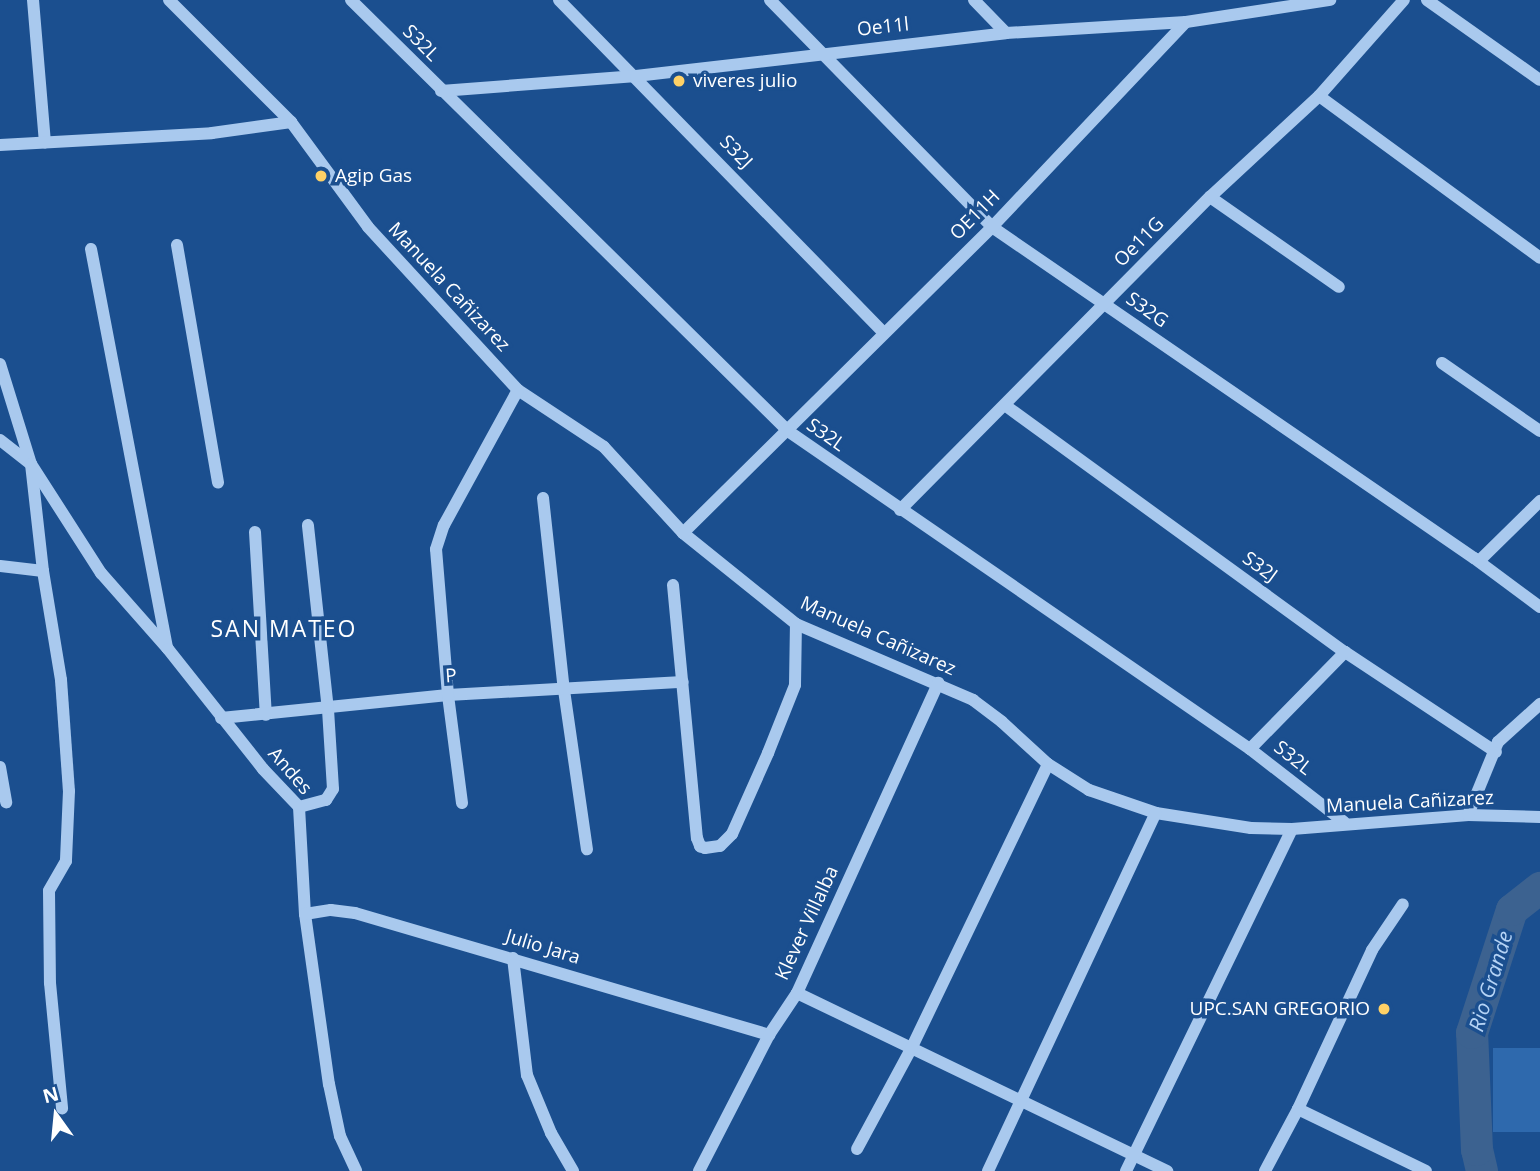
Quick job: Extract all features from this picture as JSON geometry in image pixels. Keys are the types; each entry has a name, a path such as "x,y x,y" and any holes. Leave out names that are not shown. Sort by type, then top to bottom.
{"street":[{"path":"33,0 45,142"},
{"name":"Manuela Cañizarez","path":"169,0 290,122 368,228 518,390 604,447 683,533 796,624 937,683 989,711 1048,764 1101,796 1156,813 1251,828 1292,829 1344,822 1468,815 1540,817"},
{"name":"S32L","path":"351,0 788,431 1250,749 1344,822"},
{"name":"S32J","path":"559,0 883,332"},
{"name":"S32G","path":"770,0 992,227 1479,561 1540,607"},
{"path":"974,0 1006,33"},
{"name":"Oe11l","path":"441,91 636,76 1006,33 1186,22 1255,5 1330,0"},
{"name":"Oe11G","path":"900,510 1006,406 1210,197 1319,96 1404,0"},
{"path":"1427,0 1540,80"},
{"name":"OE11H","path":"788,431 883,332 992,227 1186,22"},
{"path":"1319,96 1540,258"},
{"path":"0,145 212,133 290,122"},
{"path":"1210,197 1339,287"},
{"path":"177,245 218,482"},
{"path":"91,249 167,649"},
{"path":"1442,363 1540,431"},
{"path":"0,364 31,464 43,571 61,680 69,791 66,861 49,891 50,983 62,1108"},
{"path":"462,803 448,695 436,562 438,539 518,390"},
{"name":"S32J","path":"1006,406 1345,652 1496,752"},
{"path":"683,533 788,431"},
{"path":"0,440 31,464"},
{"name":"Andes","path":"31,464 101,573 167,649 263,769 299,807 305,914 335,1115 340,1136 356,1171"},
{"path":"543,498 564,690 587,849"},
{"path":"1479,561 1540,500"},
{"path":"299,807 326,800 333,793 328,710 308,525"},
{"path":"255,532 266,715"},
{"path":"0,566 43,571"},
{"path":"673,585 696,838 699,846 720,846 732,834 795,685 796,624"},
{"path":"1250,749 1345,652"},
{"name":"P","path":"221,718 328,710 448,695 683,682"},
{"name":"Klever Villalba","path":"699,1171 769,1035 797,993 937,683"},
{"path":"1468,815 1480,780 1499,742 1540,704"},
{"path":"857,1149 911,1049 1048,764"},
{"path":"0,767 6,803"},
{"path":"988,1171 1156,813"},
{"path":"1126,1171 1292,829"},
{"path":"1265,1171 1298,1109 1372,950 1403,904"},
{"name":"Julio Jara","path":"305,914 331,910 355,913 769,1035"},
{"path":"513,958 527,1075 551,1133 573,1171"},
{"path":"797,993 1021,1104 1167,1171"},
{"path":"1298,1109 1426,1171"}],"shaded area":[{"path":"1493,1048 1540,1048 1540,1132 1493,1132"}],"waterway":[{"name":"Rio Grande","path":"1482,1171 1477,1150 1472,1033 1512,910 1540,888"}],"place":[{"name":"viveres julio","path":"679,81"},
{"name":"Agip Gas","path":"321,176"},
{"name":"UPC.SAN GREGORIO","path":"1384,1009"}],"district":[{"name":"SAN MATEO","path":"284,628"}]}
